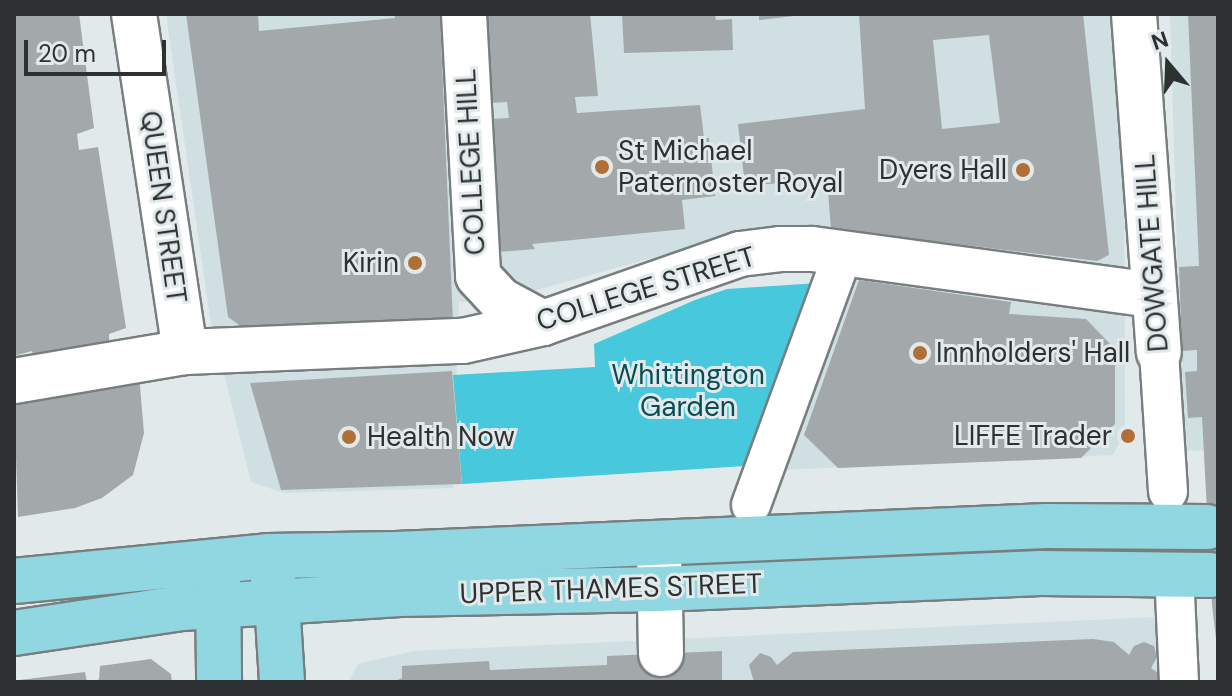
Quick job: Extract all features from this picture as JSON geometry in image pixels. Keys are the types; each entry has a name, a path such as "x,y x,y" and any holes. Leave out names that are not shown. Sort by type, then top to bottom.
{"main road":[{"name":"UPPER THAMES STREET","path":"14,581 268,556 1046,526 1207,527"},
{"path":"268,556 277,602 282,682"},
{"path":"217,560 219,682"},
{"name":"UPPER THAMES STREET","path":"14,633 218,605 400,594 659,589 1041,573 1192,584"}],"street":[{"name":"QUEEN STREET","path":"134,14 185,352"},
{"name":"COLLEGE HILL","path":"464,14 478,276 500,300 543,323"},
{"name":"DOWGATE HILL","path":"1134,14 1168,492"},
{"name":"COLLEGE STREET","path":"14,381 185,352 463,341 543,323 740,254 780,249 843,253 1154,295"},
{"path":"751,505 843,253"},
{"path":"659,543 661,654"},
{"path":"1179,682 1192,584"}],"shaded area":[{"path":"166,14 1113,14 1124,143 1125,431 1113,455 780,470 848,245 743,233 500,300 459,302 453,488 284,493 251,482 210,318"},
{"path":"1170,14 1218,14 1218,450 1183,451"},
{"path":"1156,617 1158,682 348,682 358,664 414,651"}],"green space":[{"name":"Whittington Garden","path":"818,283 745,466 462,484 453,375 595,367 594,344 695,300 727,289"}],"building":[{"path":"14,14 79,14 94,128 77,134 79,150 98,147 126,328 109,334 109,345 34,358 32,351 14,356"},
{"path":"186,14 258,14 259,31 395,18 394,14 440,14 453,323 249,332 228,317"},
{"name":"St Michael Paternoster Royal","path":"485,14 590,14 598,96 575,97 577,113 700,105 704,138 709,138 715,196 682,200 685,229 532,244 535,249 498,252 490,119 509,118 507,102 490,103"},
{"path":"622,14 715,14 716,20 732,19 733,50 624,53"},
{"path":"759,14 794,14 794,16 759,20"},
{"path":"859,14 1083,14 1109,255 1097,261 831,229 827,179 745,186 738,124 865,109","holes":["989,35 1000,123 942,129 933,40"]},
{"path":"1188,14 1218,14 1218,656 1212,605 1202,417 1188,418 1185,372 1197,371 1197,350 1182,351 1179,267 1199,266"},
{"path":"859,280 1011,302 1009,314 1086,319 1115,349 1115,424 1081,458 838,468 804,435"},
{"path":"452,371 462,484 281,490 250,383"},
{"path":"139,375 144,433 133,475 102,498 75,508 18,517 14,397"},
{"path":"1093,639 1114,642 1129,655 1134,646 1144,642 1154,646 1157,657 1151,668 1158,673 1158,682 754,682 749,665 760,653 771,657 777,665 793,652"},
{"path":"722,651 722,682 393,682 402,678 402,666 489,661 490,670 607,665 607,656"},
{"path":"151,659 171,674 172,682 95,682 99,679 100,666"},
{"path":"85,672 87,682 19,680"}],"place":[{"name":"St Michael Paternoster Royal","path":"602,167"},
{"name":"Dyers Hall","path":"1023,170"},
{"name":"Kirin","path":"415,263"},
{"name":"Innholders' Hall","path":"920,353"},
{"name":"LIFFE Trader","path":"1128,436"},
{"name":"Health Now","path":"349,437"}]}
